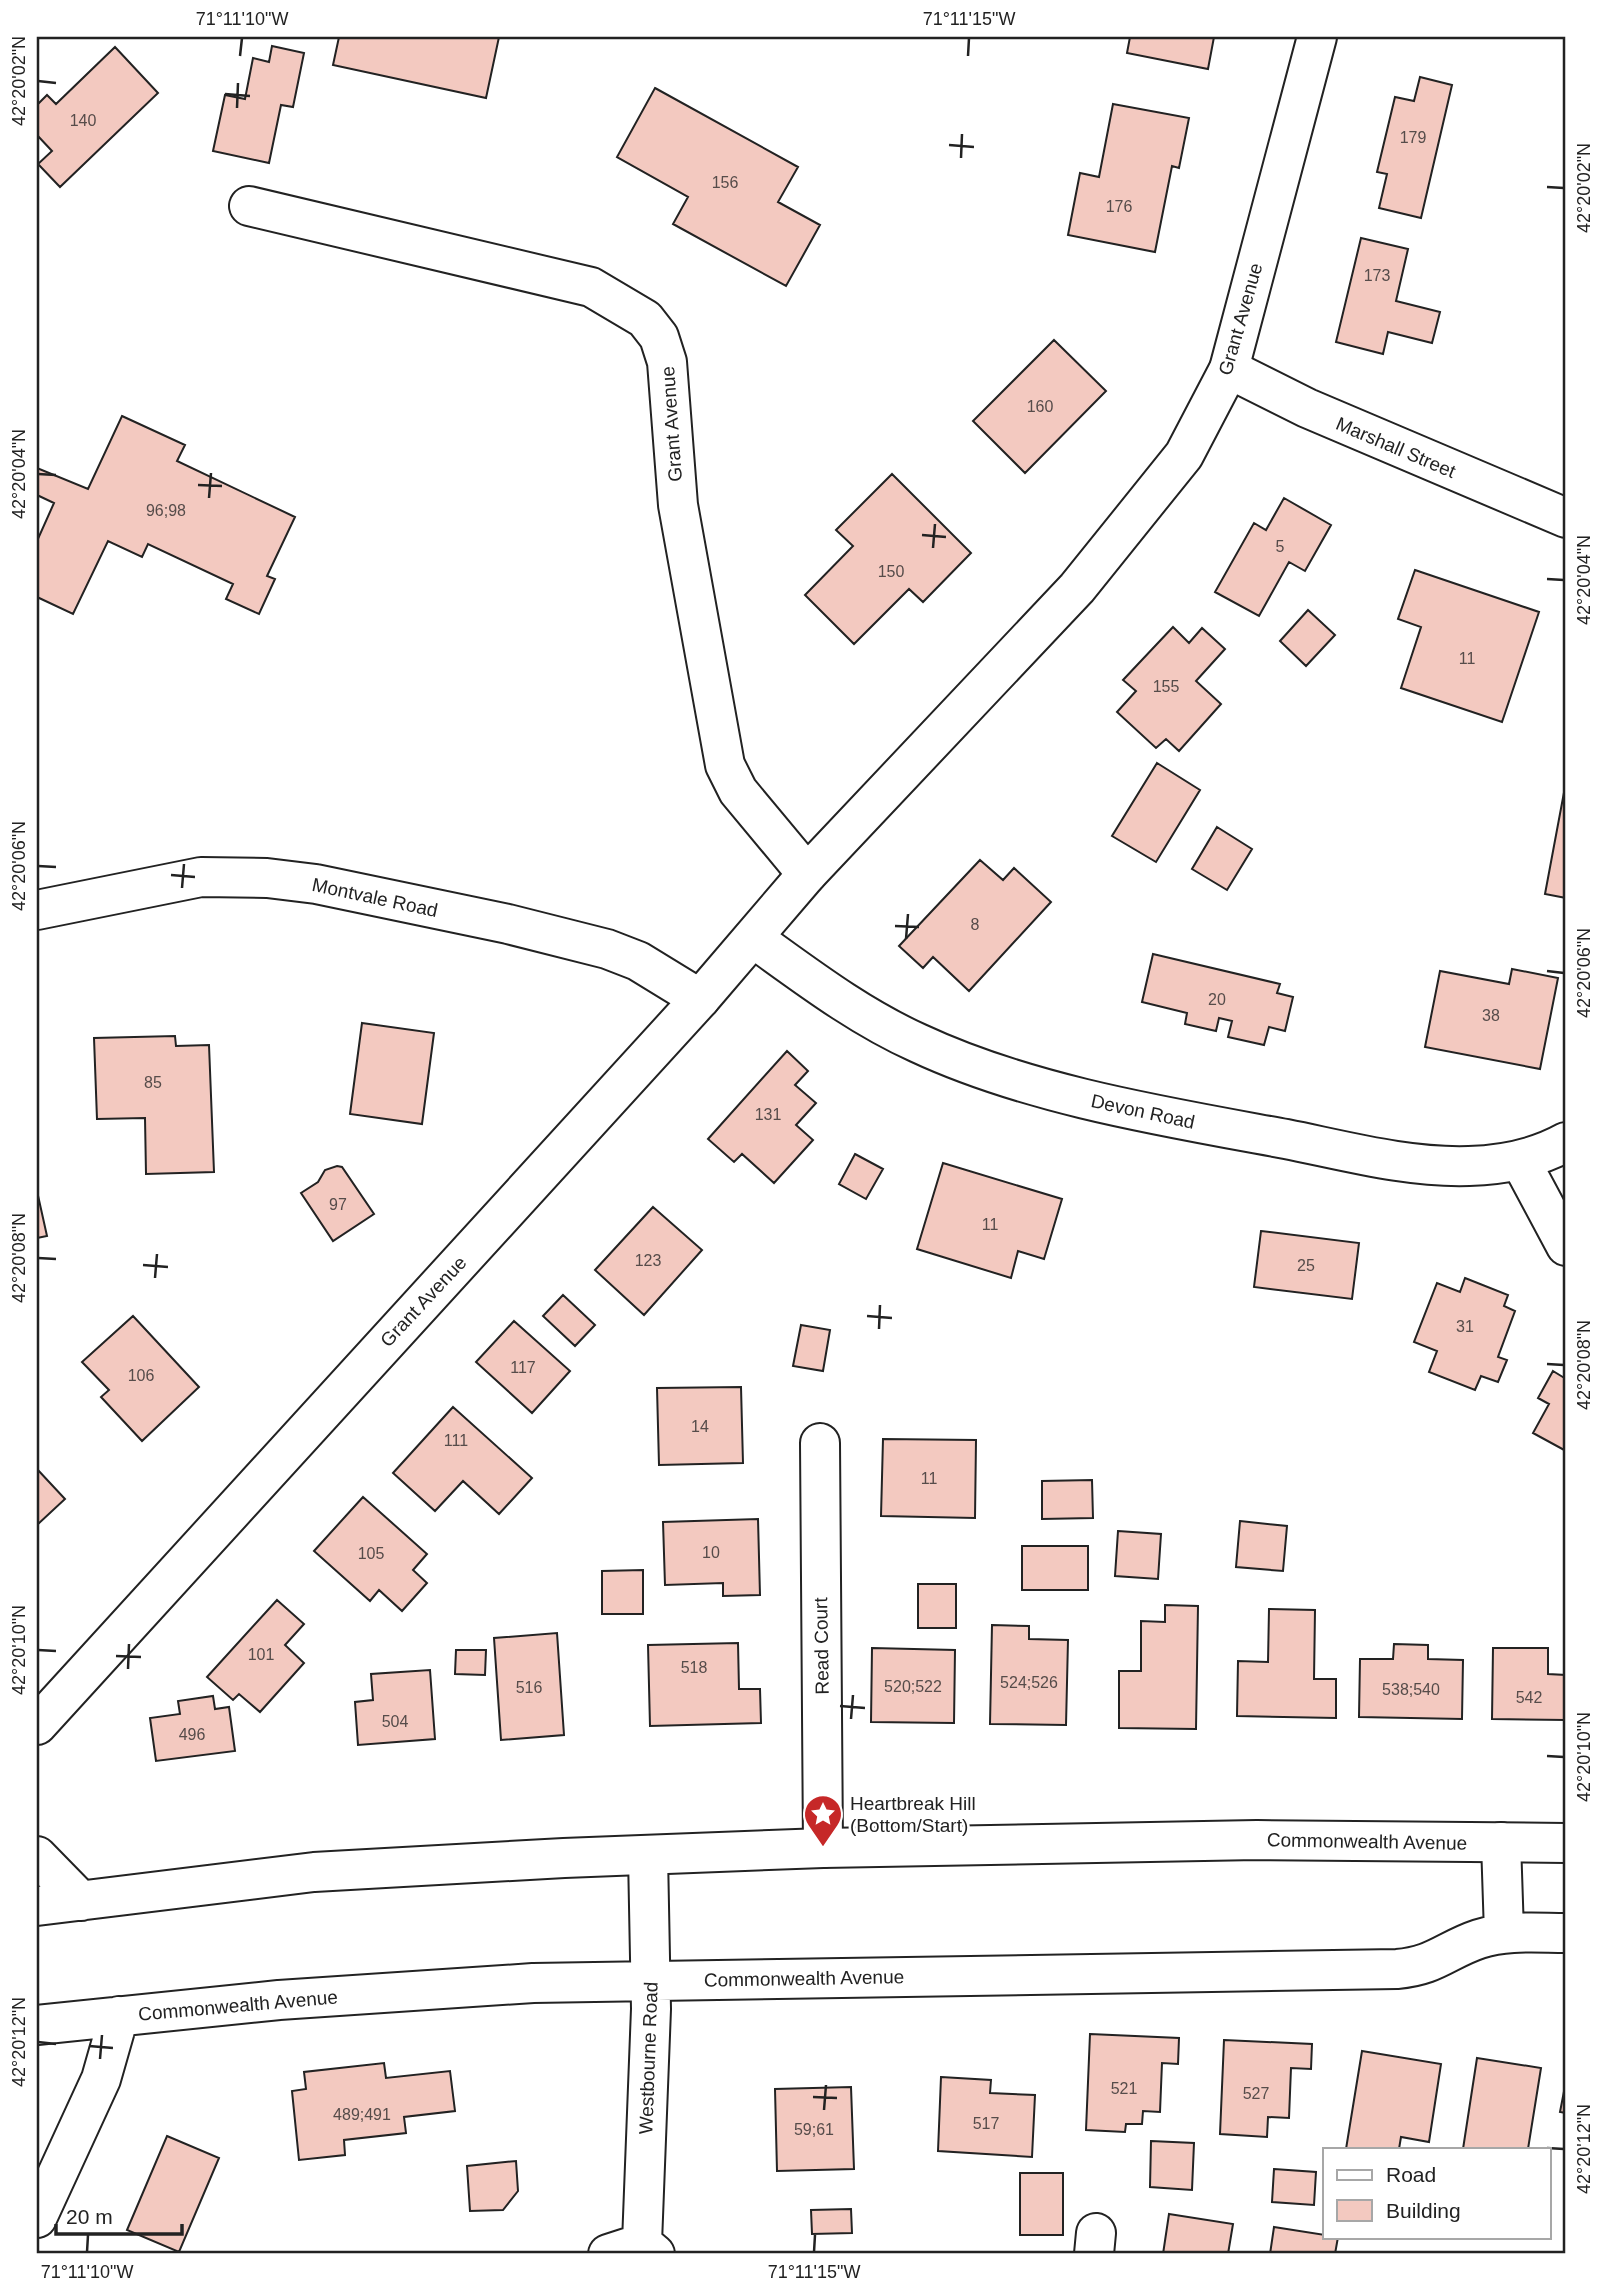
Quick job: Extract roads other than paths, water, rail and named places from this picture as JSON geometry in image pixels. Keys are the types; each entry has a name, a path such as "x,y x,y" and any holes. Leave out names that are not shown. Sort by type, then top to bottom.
{"street":[{"name":"Grant Avenue","path":"37,1725 700,999 807,874 1077,588 1185,455 1229,369 1317,37"},
{"name":"Grant Avenue","path":"249,206 591,287 645,319 659,337 667,362 676,493 726,765 738,790 807,874"},
{"name":"Marshall Street","path":"1229,369 1307,408 1566,518"},
{"name":"Montvale Road","path":"37,910 201,877 267,878 316,884 508,924 607,949 638,961 700,999"},
{"name":"Devon Road","path":"753,938 842,1001 917,1043 952,1058 1058,1091 1174,1118 1412,1163 1467,1166 1520,1160 1566,1142"},
{"path":"1520,1160 1566,1246"},
{"name":"Read Court","path":"820,1443 823,1848"},
{"name":"Commonwealth Avenue","path":"37,1906 355,1868 648,1855 823,1848 1257,1840 1566,1843"},
{"path":"1501,1842 1504,1933"},
{"name":"Westbourne Road","path":"635,2250 651,1981 648,1855"},
{"path":"37,1856 81,1901"},
{"name":"Commonwealth Avenue","path":"37,2025 440,1987 1397,1969 1419,1967 1476,1940 1504,1933 1566,1933"},
{"path":"37,2218 101,2079 120,2016"}],"place":[{"name":"Heartbreak Hill (Bottom/Start)","path":"823,1848"}]}
